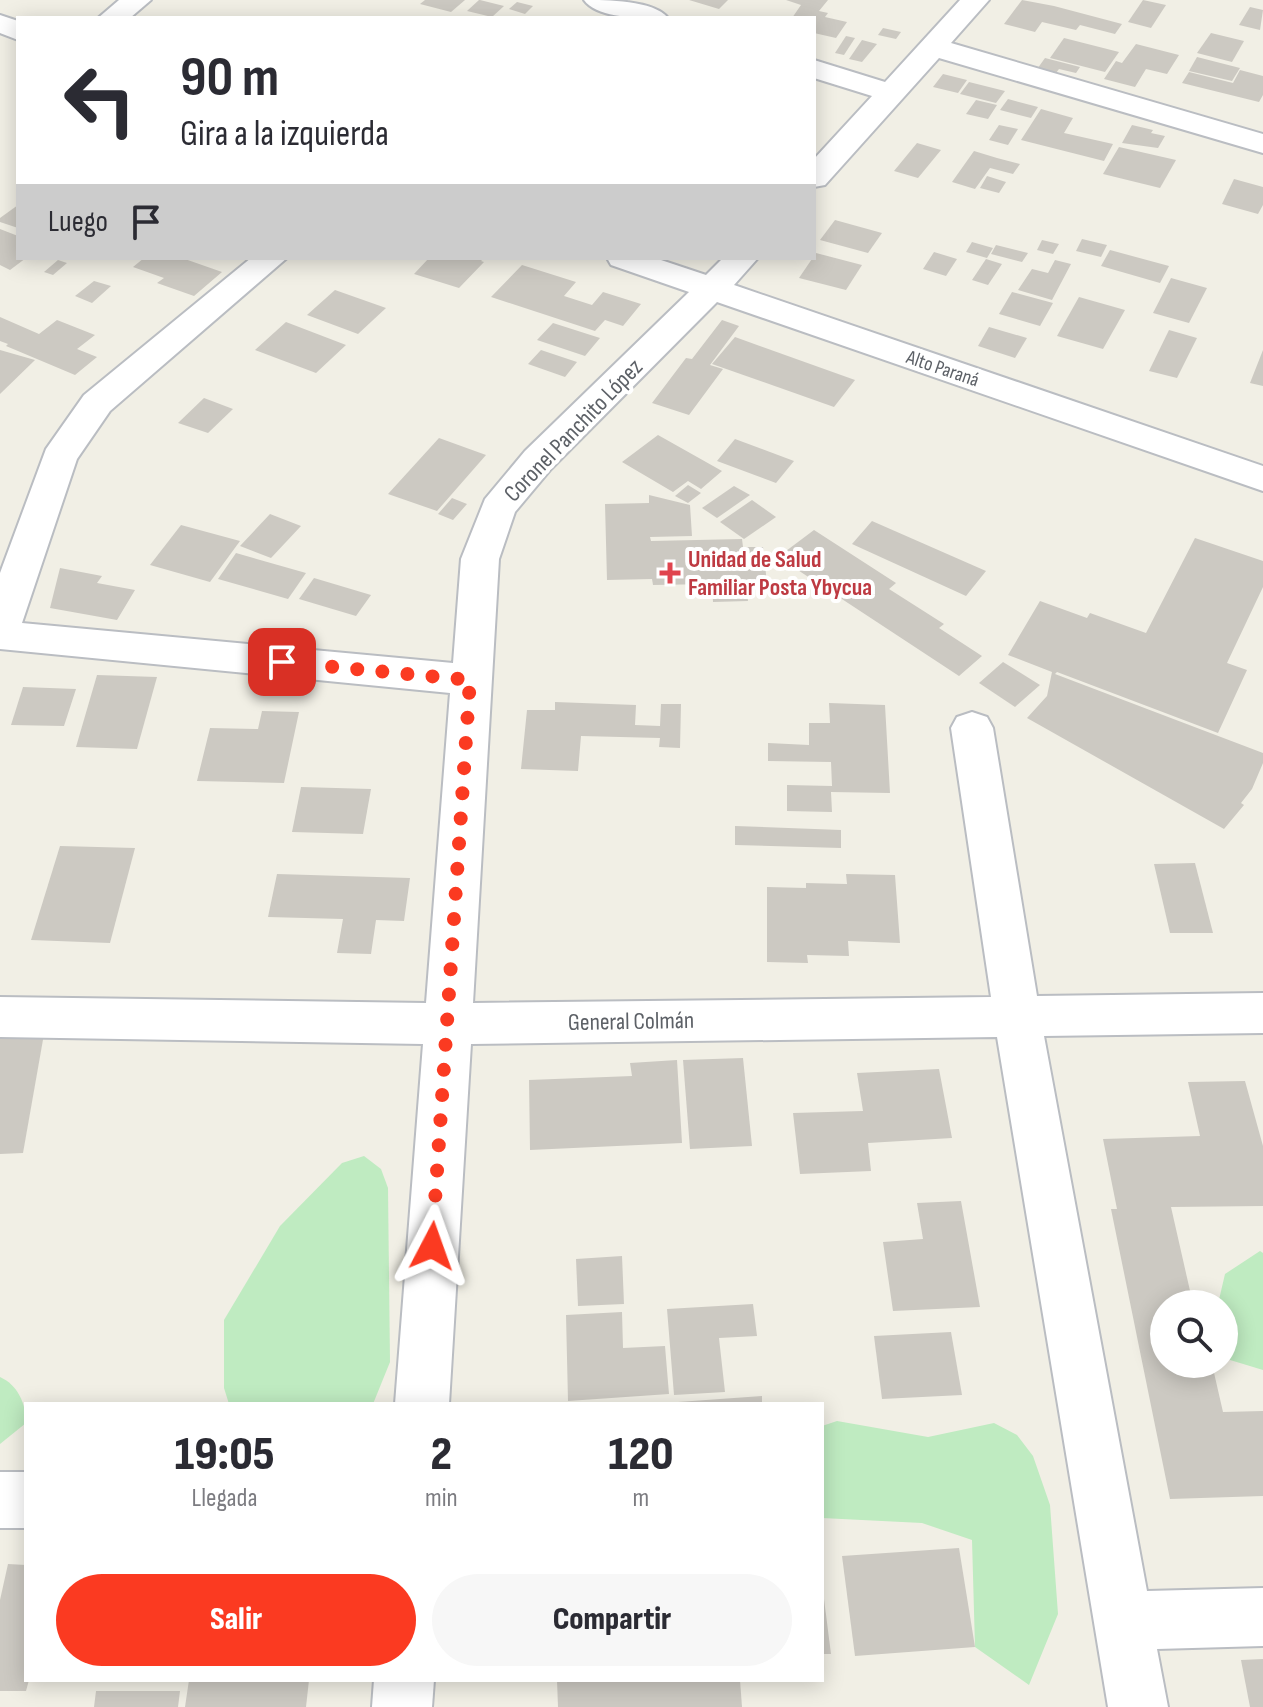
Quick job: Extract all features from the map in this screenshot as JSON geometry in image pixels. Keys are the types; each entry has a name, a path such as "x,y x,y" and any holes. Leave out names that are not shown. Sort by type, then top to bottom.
{"street":[{"path":"115,16 137,0"},
{"path":"598,0 648,16"},
{"path":"816,176 975,0"},
{"path":"933,47 1263,144"},
{"path":"816,70 891,93"},
{"path":"269,260 97,403 59,458 0,632 470,680"},
{"name":"Alto Paraná","path":"637,260 728,273 1263,479"},
{"name":"Coronel Panchito López","path":"422,1402 480,559 498,508 538,460 728,273"},
{"path":"972,728 1017,1016 1138,1707"},
{"name":"General Colmán","path":"0,1017 447,1024 1263,1013"},
{"path":"0,1500 24,1500"},
{"path":"1125,1621 1263,1617"},
{"path":"402,1707 404,1682"}],"green space":[{"path":"364,1156 381,1169 388,1188 390,1362 374,1402 228,1402 224,1388 224,1320 280,1226 342,1163"},
{"path":"1260,1251 1263,1253 1263,1370 1238,1362 1238,1290 1221,1290 1225,1274"},
{"path":"0,1377 12,1385 20,1396 24,1425 0,1444"},
{"path":"837,1421 928,1437 994,1423 1017,1435 1033,1456 1050,1505 1058,1614 1029,1685 975,1647 972,1540 922,1523 824,1518 824,1425"}],"building":[{"path":"425,0 465,0 451,12 420,4"},
{"path":"479,0 504,6 493,16 467,11"},
{"path":"689,0 728,0 719,9"},
{"path":"786,0 828,0 819,11 828,13 825,17 847,22 836,38 816,33 816,16 793,16 801,5"},
{"path":"1022,0 1122,24 1115,34 1080,25 1076,30 1042,22 1035,32 1004,24"},
{"path":"1143,0 1166,5 1151,28 1128,22"},
{"path":"517,2 533,6 525,14 509,9"},
{"path":"1250,7 1263,10 1260,30 1239,25"},
{"path":"883,28 901,32 896,39 878,35"},
{"path":"1211,33 1244,41 1232,62 1197,53"},
{"path":"846,36 855,38 844,55 835,53"},
{"path":"1064,38 1119,52 1105,72 1050,58"},
{"path":"862,40 877,44 862,62 849,59"},
{"path":"1136,44 1179,55 1167,74 1146,69 1135,87 1104,79 1116,61 1122,63"},
{"path":"1197,57 1240,68 1232,81 1189,71"},
{"path":"1045,58 1080,67 1076,73 1059,69 1053,77 1035,72"},
{"path":"1240,70 1263,76 1263,95 1259,102 1182,83 1189,72 1233,83"},
{"path":"943,74 967,80 958,93 933,87"},
{"path":"969,82 1005,91 996,103 960,94"},
{"path":"1008,99 1038,107 1031,118 1000,110"},
{"path":"976,100 997,105 988,119 966,114"},
{"path":"1041,109 1073,118 1064,133 1113,144 1104,161 1021,140"},
{"path":"999,125 1018,129 1008,145 989,140"},
{"path":"1132,125 1165,136 1158,148 1122,143"},
{"path":"917,143 941,150 918,178 894,171"},
{"path":"1119,147 1176,160 1160,188 1103,174"},
{"path":"974,151 1020,164 1013,174 990,168 975,189 952,182"},
{"path":"987,176 1006,182 999,193 980,188"},
{"path":"1234,179 1263,187 1263,205 1258,214 1222,204"},
{"path":"16,206 16,227 0,222 0,218"},
{"path":"835,220 882,233 868,253 820,240"},
{"path":"0,229 16,235 16,260 23,260 10,270 0,265"},
{"path":"1082,239 1107,245 1101,257 1076,251"},
{"path":"1042,240 1059,244 1053,254 1037,250"},
{"path":"972,242 993,248 987,258 966,252"},
{"path":"996,245 1028,253 1022,262 991,254"},
{"path":"1110,250 1169,266 1160,283 1101,266"},
{"path":"934,252 957,259 946,276 923,269"},
{"path":"816,253 862,265 846,290 799,278 811,260 816,260"},
{"path":"986,259 1002,264 988,285 972,280"},
{"path":"58,260 67,263 53,275 44,272"},
{"path":"142,260 188,260 222,272 194,296 157,283 164,278 133,267"},
{"path":"427,260 484,262 459,288 414,274"},
{"path":"1055,260 1071,264 1052,300 1018,290 1032,269 1048,273"},
{"path":"522,265 576,282 564,296 592,305 603,292 641,304 623,326 605,320 595,331 491,297"},
{"path":"1171,278 1207,288 1189,323 1153,313"},
{"path":"94,281 111,286 92,303 75,296"},
{"path":"335,290 386,308 358,334 307,315"},
{"path":"1012,292 1053,303 1040,326 999,314"},
{"path":"1079,297 1125,310 1103,349 1057,336"},
{"path":"0,317 39,334 57,320 95,335 77,349 97,357 75,375 6,346 8,344 0,341"},
{"path":"722,320 739,326 710,365 723,369 689,415 652,403 686,358 692,359"},
{"path":"286,322 346,345 316,373 255,350"},
{"path":"553,323 600,338 585,356 537,340"},
{"path":"989,327 1027,338 1015,358 978,346"},
{"path":"1169,330 1197,338 1177,378 1149,371"},
{"path":"735,337 855,380 834,407 712,364"},
{"path":"0,350 35,360 0,394"},
{"path":"541,350 577,362 565,377 528,364"},
{"path":"1263,350 1263,386 1250,383"},
{"path":"204,398 233,409 208,433 178,423"},
{"path":"658,435 722,471 701,489 688,481 673,492 622,462"},
{"path":"439,438 486,455 437,511 388,494"},
{"path":"735,439 794,461 776,483 717,461"},
{"path":"688,485 701,493 688,503 675,496"},
{"path":"734,486 750,495 717,518 702,508"},
{"path":"649,495 690,505 692,536 650,537 651,541 742,539 743,547 763,547 767,583 746,583 748,601 713,602 712,584 653,585 652,579 607,580 605,504 649,503"},
{"path":"452,498 467,504 453,520 438,514"},
{"path":"752,500 776,517 744,539 720,522"},
{"path":"270,514 301,526 271,558 240,546"},
{"path":"872,521 986,571 966,596 852,544"},
{"path":"181,525 240,541 210,582 150,565"},
{"path":"814,530 896,583 889,589 944,624 939,628 982,656 959,676 778,557"},
{"path":"1195,538 1263,561 1263,587 1227,663 1247,670 1218,733 1057,672 1055,674 1263,753 1263,763 1252,789 1241,803 1244,805 1224,829 1027,718 1047,696 1052,672 1008,655 1040,601 1087,618 1090,613 1146,633"},
{"path":"236,553 306,573 288,599 218,579"},
{"path":"60,568 102,576 97,583 135,590 117,620 50,608"},
{"path":"314,578 371,595 356,616 299,599"},
{"path":"1003,662 1040,685 1015,707 979,683"},
{"path":"97,675 157,677 137,749 76,747"},
{"path":"23,687 76,689 64,726 11,725"},
{"path":"555,702 636,705 635,725 660,726 661,704 681,704 680,748 659,747 660,738 581,736 578,771 521,769 527,710 555,710"},
{"path":"829,703 885,705 890,793 831,792 832,812 787,811 787,785 832,786 831,762 768,761 768,743 809,745 809,723 830,723"},
{"path":"262,711 299,712 284,783 197,781 210,728 258,729"},
{"path":"301,787 371,789 363,834 292,832"},
{"path":"735,826 841,830 841,848 735,845"},
{"path":"60,846 135,848 110,943 31,940"},
{"path":"1195,863 1213,933 1170,933 1154,864"},
{"path":"277,874 410,878 404,921 376,920 371,954 337,953 343,919 268,917"},
{"path":"846,874 895,875 900,943 848,941 849,956 807,955 808,963 767,962 767,887 806,888 806,883 847,884"},
{"path":"44,1034 23,1153 0,1154 0,1036"},
{"path":"743,1058 752,1146 690,1149 683,1060"},
{"path":"677,1060 682,1143 530,1150 529,1080 632,1076 630,1063"},
{"path":"939,1069 952,1138 868,1143 871,1171 800,1174 793,1113 863,1111 857,1073"},
{"path":"1245,1081 1263,1146 1263,1206 1171,1207 1190,1290 1150,1290 1150,1378 1215,1378 1223,1412 1263,1411 1263,1496 1170,1499 1111,1209 1117,1209 1103,1139 1200,1136 1188,1082"},
{"path":"961,1201 980,1307 893,1311 883,1242 923,1239 917,1203"},
{"path":"622,1256 624,1304 578,1306 576,1259"},
{"path":"753,1304 757,1336 719,1338 725,1392 674,1395 667,1309"},
{"path":"622,1312 623,1348 665,1346 669,1394 568,1401 566,1315"},
{"path":"951,1332 962,1395 882,1399 874,1336"},
{"path":"762,1396 762,1402 678,1402"},
{"path":"959,1548 975,1647 855,1656 842,1556"},
{"path":"8,1564 24,1565 24,1682 28,1682 26,1691 0,1691 0,1600"},
{"path":"824,1599 831,1654 824,1654"},
{"path":"1263,1659 1263,1707 1250,1707 1241,1660"},
{"path":"189,1682 309,1682 306,1707 185,1707"},
{"path":"557,1682 740,1682 742,1707 558,1707"},
{"path":"96,1691 180,1691 178,1707 94,1707"}],"place":[{"name":"Unidad de Salud Familiar Posta Ybycua","path":"670,573"}],"route":[{"path":"282,662 470,680 432,1246"}]}
